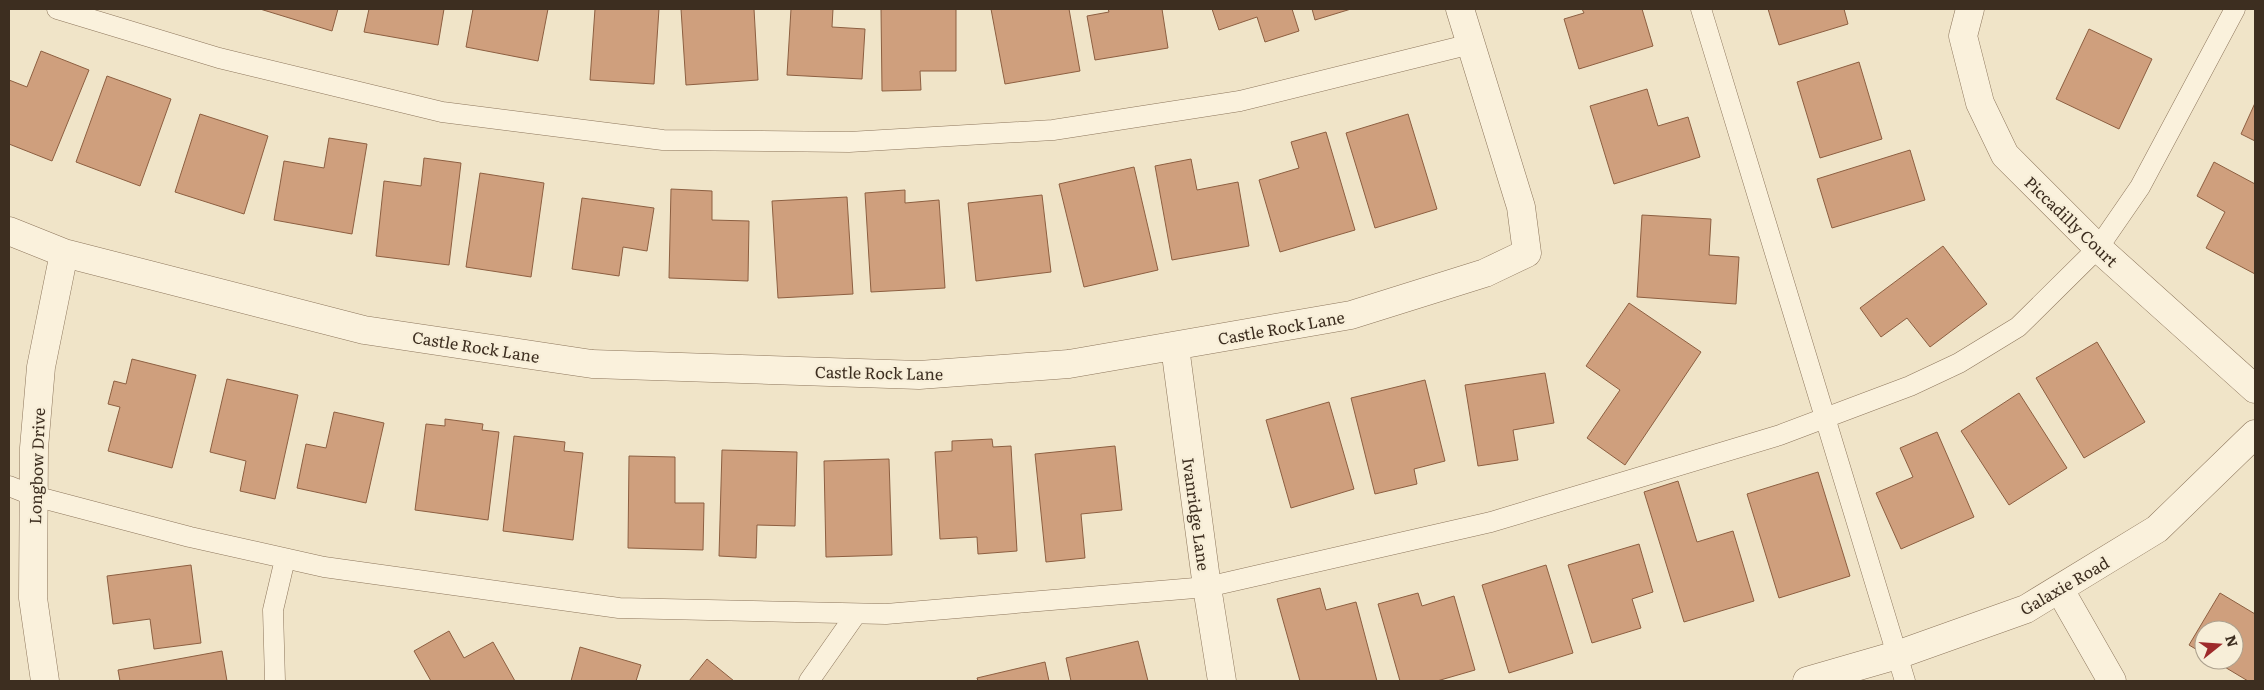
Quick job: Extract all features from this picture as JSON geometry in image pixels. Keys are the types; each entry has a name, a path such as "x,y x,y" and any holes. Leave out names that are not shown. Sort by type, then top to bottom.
{"street":[{"name":"Castle Rock Lane","path":"9,231 64,253 364,330 592,364 918,375 1069,364 1350,315 1485,273 1527,253 1520,207 1460,9"},
{"name":"Piccadilly Court","path":"1970,9 1963,36 1980,103 2004,155 2098,248 2255,389"},
{"name":"Longbow Drive","path":"45,681 33,598 34,448 42,367 64,253"},
{"name":"Ivanridge Lane","path":"1175,347 1207,587 1222,681"},
{"name":"Galaxie Road","path":"1807,681 1897,655 2026,609 2060,590 2157,529 2255,434"},
{"path":"2060,590 2112,681"}],"lane":[{"path":"57,9 219,58 442,112 663,140 848,142 1053,130 1240,101 1471,44"},
{"path":"1701,9 1905,681"},
{"path":"9,486 34,496 190,537 324,567 619,608 886,614 1207,587 1491,522 1780,435 1826,416 1910,386 1959,363 2018,327 2098,248 2140,187 2235,9"},
{"path":"276,681 272,610 285,559"},
{"path":"809,681 856,614"}],"building":[{"path":"260,9 338,9 332,31"},
{"path":"369,9 444,9 438,45 364,32"},
{"path":"473,9 548,9 538,61 466,47"},
{"path":"595,9 659,9 654,84 590,80"},
{"path":"681,9 754,9 758,80 686,85"},
{"path":"791,9 833,9 832,27 865,29 862,79 787,75"},
{"path":"881,9 956,9 956,71 920,71 921,90 882,91"},
{"path":"991,9 1069,9 1080,71 1005,84"},
{"path":"1108,9 1162,9 1168,48 1095,60 1087,16 1109,12"},
{"path":"1212,9 1292,9 1299,31 1265,42 1257,17 1219,30"},
{"path":"1312,9 1351,9 1315,20"},
{"path":"1582,9 1642,9 1653,46 1579,69 1564,19 1584,13"},
{"path":"1768,9 1844,9 1848,24 1779,45"},
{"path":"2089,29 2152,59 2119,129 2056,99"},
{"path":"41,51 89,70 52,161 9,144 9,80 27,87"},
{"path":"1859,62 1882,139 1820,158 1797,82"},
{"path":"107,76 171,99 140,186 76,162"},
{"path":"1647,89 1658,126 1688,117 1700,157 1614,184 1590,106"},
{"path":"2255,103 2255,141 2241,134"},
{"path":"200,114 268,136 244,214 175,192"},
{"path":"1408,114 1437,209 1375,228 1346,133"},
{"path":"1326,132 1355,230 1280,252 1259,180 1299,168 1291,142"},
{"path":"329,138 367,144 352,234 274,220 284,161 324,168"},
{"path":"1910,150 1925,200 1832,228 1817,179"},
{"path":"424,158 461,163 449,265 376,256 384,181 421,186"},
{"path":"1191,159 1197,190 1238,182 1249,246 1172,260 1155,166"},
{"path":"2214,162 2255,184 2255,274 2206,248 2225,212 2197,196"},
{"path":"1134,167 1158,270 1084,287 1059,184"},
{"path":"480,173 544,183 531,277 466,267"},
{"path":"671,189 712,191 712,220 749,221 748,281 669,278"},
{"path":"905,190 905,203 939,200 945,288 871,292 865,193"},
{"path":"1042,195 1051,272 976,281 968,203"},
{"path":"847,197 853,294 778,298 772,201"},
{"path":"582,198 654,208 647,251 623,247 619,276 572,269"},
{"path":"1642,215 1711,219 1709,255 1739,257 1736,304 1637,297"},
{"path":"1943,246 1987,304 1930,347 1907,318 1881,337 1860,308"},
{"path":"1629,303 1701,352 1625,465 1587,438 1620,390 1586,366"},
{"path":"2097,342 2145,422 2084,458 2036,378"},
{"path":"132,359 196,375 172,468 108,451 120,407 108,404 114,381 126,384"},
{"path":"1545,373 1554,423 1513,430 1518,460 1478,466 1465,385"},
{"path":"227,379 298,395 275,499 240,491 246,461 210,452"},
{"path":"1425,380 1445,461 1414,469 1417,484 1375,494 1351,398"},
{"path":"2019,393 2067,468 2009,505 1961,431"},
{"path":"1329,402 1354,489 1291,508 1266,420"},
{"path":"334,412 384,423 366,503 297,488 306,444 326,448"},
{"path":"445,419 483,424 482,430 499,432 488,520 415,510 426,424 445,426"},
{"path":"1937,432 1974,517 1901,549 1876,493 1913,477 1900,448"},
{"path":"514,436 565,442 564,451 583,453 573,540 503,531"},
{"path":"992,439 993,447 1011,446 1017,551 978,554 977,537 940,539 935,452 952,451 952,441"},
{"path":"1115,446 1122,510 1081,514 1085,558 1046,562 1035,454"},
{"path":"722,450 797,452 795,526 757,525 756,558 719,556"},
{"path":"629,456 675,457 675,503 704,503 703,550 628,548"},
{"path":"889,459 892,555 826,557 824,461"},
{"path":"1818,472 1850,576 1779,598 1747,494"},
{"path":"1678,481 1697,542 1733,531 1754,601 1684,622 1644,492"},
{"path":"1639,544 1653,592 1632,599 1641,628 1592,643 1568,565"},
{"path":"191,565 201,643 154,649 150,619 113,624 107,576"},
{"path":"1546,565 1573,653 1509,673 1482,585"},
{"path":"1320,588 1326,610 1356,602 1377,681 1300,681 1277,599"},
{"path":"1418,593 1422,606 1454,596 1475,670 1437,681 1400,681 1378,604"},
{"path":"2220,593 2255,614 2255,681 2248,681 2230,670 2244,670 2244,620 2204,620"},
{"path":"449,631 464,658 493,642 515,681 431,681 414,651"},
{"path":"2194,637 2194,648 2189,645"},
{"path":"1138,641 1148,681 1071,681 1066,658"},
{"path":"580,647 641,665 636,681 571,681"},
{"path":"222,651 227,681 120,681 118,670"},
{"path":"707,659 734,681 689,681"},
{"path":"1045,662 1049,681 978,681 977,678"}]}
